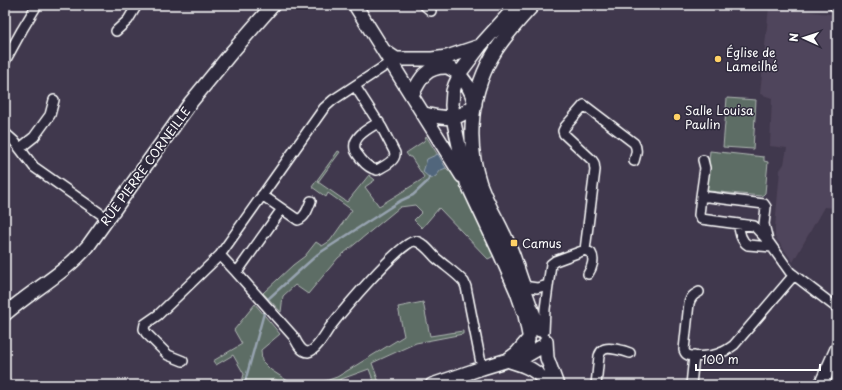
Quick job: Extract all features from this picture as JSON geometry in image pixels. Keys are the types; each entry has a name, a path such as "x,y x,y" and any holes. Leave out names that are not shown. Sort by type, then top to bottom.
{"street":[{"path":"5,61 37,5"},
{"path":"116,31 128,20 137,5"},
{"name":"RUE PIERRE CORNEILLE","path":"5,314 74,261 88,246 191,102 273,5"},
{"path":"355,5 390,57 466,183 499,251 536,338"},
{"path":"466,183 453,118 453,91 459,75 467,62 517,5"},
{"path":"533,5 509,31 490,60 481,80 477,91 475,104 472,144 478,177 484,194 517,266 543,370 551,385"},
{"path":"833,5 837,6"},
{"path":"412,95 421,78 428,71 440,63 480,46"},
{"path":"183,361 168,355 146,333 144,330 145,324 158,315 220,255 324,108 333,100 355,86 390,57 440,63 455,71 469,90 475,104"},
{"path":"355,86 379,122 395,153 393,160 377,170 371,168 363,162 357,153 355,143 357,137 379,122"},
{"path":"20,148 34,137 50,115 54,100"},
{"path":"423,114 443,118 453,118 464,114 475,104"},
{"path":"585,250 595,170 590,157 564,134 565,127 584,105 637,146 634,161"},
{"path":"5,133 20,148 34,167 108,219"},
{"path":"702,160 705,168 701,196 696,216 703,220 754,226 770,244 790,272 837,308"},
{"path":"262,195 298,220 301,219 307,212 311,201"},
{"path":"701,196 764,204 766,207 764,224 770,244"},
{"path":"236,272 282,209"},
{"path":"739,224 744,243 748,245 770,244"},
{"path":"220,255 306,352 318,345 365,286 403,247 413,242 419,242 464,282 482,368"},
{"path":"432,385 508,360 522,358 536,338 545,309 550,266 553,262 585,250 591,253 593,258 592,266 588,274"},
{"path":"699,292 694,294 689,303 684,350 688,355 707,356 718,354 734,345 794,275"},
{"path":"523,286 537,288 548,285"},
{"path":"596,385 599,356 602,350 605,348 623,350 630,353"},
{"path":"821,385 837,350"},
{"path":"691,385 694,356"},
{"path":"508,360 537,372 551,385"}],"shaded area":[{"path":"769,7 837,15 837,208 824,207 793,262 775,237 780,170 784,164 787,148 770,146 772,98 760,94"}],"green space":[{"path":"727,98 756,100 753,149 723,147"},
{"path":"426,136 446,168 459,180 466,191 496,255 488,259 439,208 422,228 414,220 422,212 415,205 400,207 338,258 308,294 295,285 283,296 281,312 263,293 305,256 316,242 322,246 330,241 352,210 328,193 326,197 312,187 338,151 340,152 318,182 347,202 369,175 375,180 365,187 379,206 423,179 424,177 411,157 409,157 406,153 424,141"},
{"path":"710,151 764,157 764,161 768,162 765,193 761,196 709,191 706,187"},
{"path":"423,302 430,336 463,331 463,334 416,343 372,363 380,385 375,385 369,369 325,385 314,385 337,377 404,336 398,307"},
{"path":"255,304 280,334 261,350 262,361 271,370 294,385 284,385 275,379 259,385 241,385 244,374 233,355 216,365 213,361 242,344 234,330"}],"water":[{"path":"438,154 446,168 441,170 431,179 423,172 427,159"}],"waterway":[{"path":"268,299 318,254 400,201 413,195 428,181 429,177"},
{"path":"244,385 264,313"}],"place":[{"name":"Église de Lameilhé","path":"718,59"},
{"name":"Salle Louisa Paulin","path":"677,117"},
{"name":"Camus","path":"514,243"}]}
